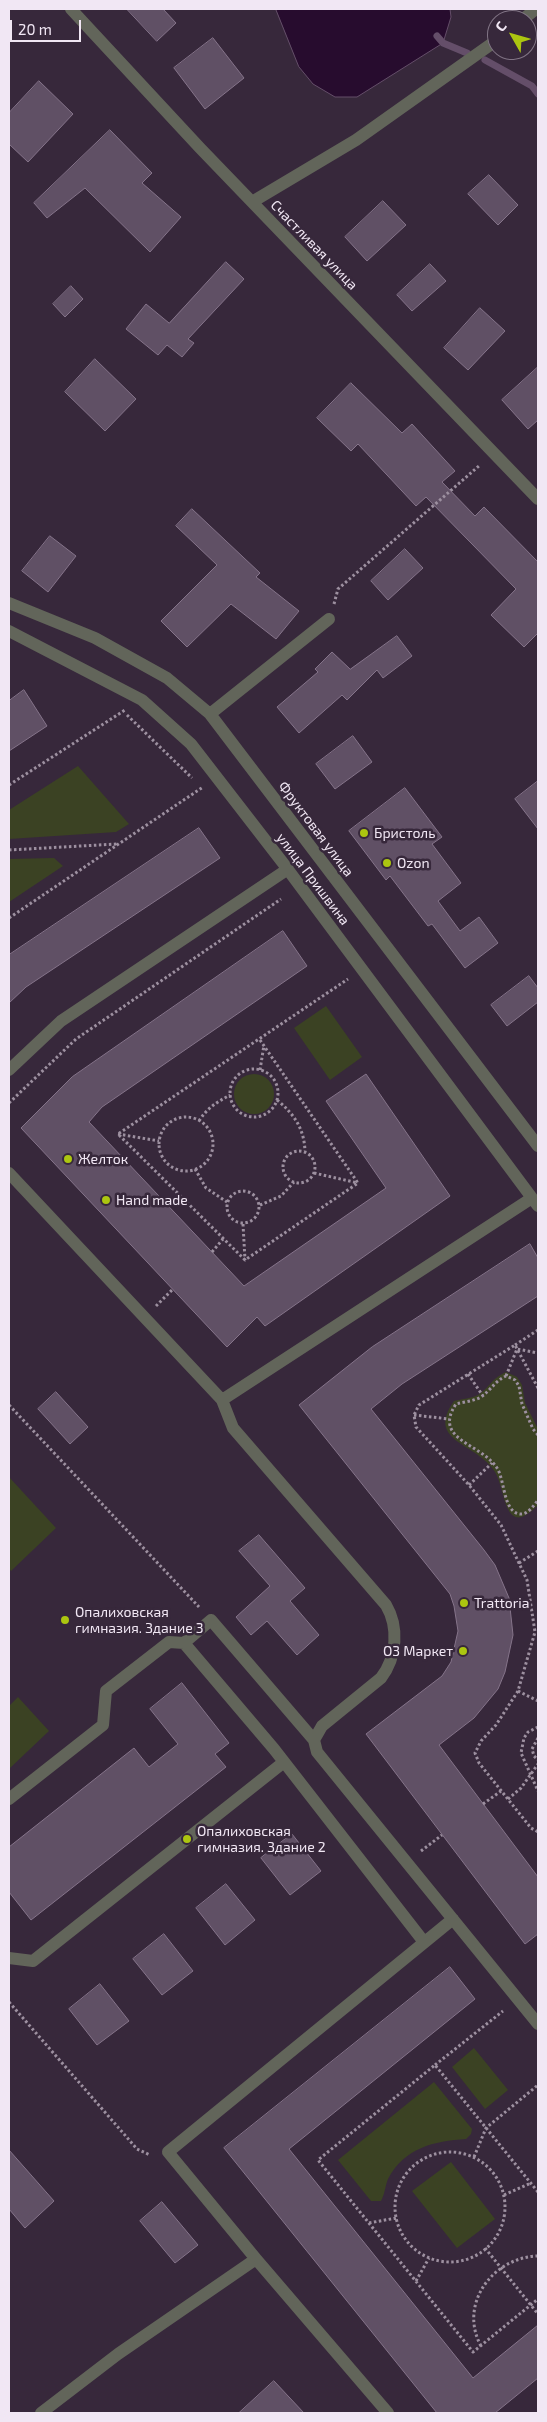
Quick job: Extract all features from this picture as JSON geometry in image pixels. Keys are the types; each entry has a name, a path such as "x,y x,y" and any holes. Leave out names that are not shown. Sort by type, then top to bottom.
{"street":[{"name":"Счастливая улица","path":"71,9 252,202 538,499"},
{"path":"252,202 356,140 487,47"},
{"name":"Фруктовая улица","path":"9,603 95,638 167,678 210,714 538,1146"},
{"path":"210,714 329,619"},
{"name":"улица Пришвина","path":"12,637 142,700 191,744 288,869 535,1202"},
{"path":"9,1070 61,1021 288,869"},
{"path":"9,1173 222,1400 233,1428 386,1604 393,1617 392,1659 388,1669 381,1678 322,1726 314,1740"},
{"path":"222,1400 535,1202"},
{"path":"9,1799 103,1725 106,1691 169,1642 184,1643 211,1620 314,1740 317,1752 518,1999 537,2018"},
{"path":"184,1643 284,1762 424,1942"},
{"path":"9,1958 33,1961 284,1762"},
{"path":"388,2413 256,2259 168,2152 453,1918"},
{"path":"41,2413 118,2354 256,2259"}],"path":[{"path":"329,619 338,589 494,453"},
{"path":"9,785 142,700"},
{"path":"124,711 202,788"},
{"path":"9,918 218,777"},
{"path":"9,850 118,844"},
{"path":"9,1103 76,1039 282,899"},
{"path":"118,1134 362,970"},
{"path":"260,1040 358,1183"},
{"path":"260,1070 264,1045"},
{"path":"247,1070 260,1070 272,1077 278,1090 277,1100 267,1114 254,1118 241,1114 232,1104 229,1090 235,1077 247,1070"},
{"path":"199,1121 216,1102 230,1095"},
{"path":"277,1100 290,1111 299,1124 304,1140 304,1151"},
{"path":"178,1118 194,1118 199,1121 207,1126 213,1140 211,1155 201,1167 186,1172 172,1168 161,1156 159,1141 165,1126 178,1118"},
{"path":"118,1134 159,1141"},
{"path":"118,1134 245,1260"},
{"path":"294,1150 304,1151 312,1155 316,1164 314,1173 308,1181 299,1184 290,1181 284,1174 282,1164 286,1156 294,1150"},
{"path":"195,1169 206,1188 228,1202"},
{"path":"314,1173 358,1183"},
{"path":"260,1205 280,1196 294,1182"},
{"path":"245,1260 358,1183"},
{"path":"238,1191 247,1191 256,1196 260,1205 258,1214 252,1222 243,1224 234,1222 228,1214 230,1196 238,1191"},
{"path":"243,1224 245,1260"},
{"path":"212,1252 223,1239"},
{"path":"538,1330 516,1347 419,1405 414,1415 416,1427 469,1485 501,1525 527,1580 537,1632 518,1691 496,1725 481,1741 475,1753 479,1764 531,1828 538,1832"},
{"path":"516,1347 538,1353"},
{"path":"516,1347 506,1376 497,1380 483,1396 456,1404 448,1426 455,1436 477,1448 497,1468 508,1504 512,1510 520,1514 526,1513 538,1500"},
{"path":"516,1347 538,1388"},
{"path":"468,1374 483,1396"},
{"path":"506,1376 514,1380 518,1386 522,1404 538,1434"},
{"path":"9,1406 211,1620"},
{"path":"414,1415 449,1419"},
{"path":"469,1485 492,1463"},
{"path":"519,1563 538,1551"},
{"path":"518,1691 538,1700"},
{"path":"538,1727 528,1732 521,1746 521,1753 538,1791"},
{"path":"507,1799 532,1775 538,1762 532,1749 538,1738"},
{"path":"483,1804 501,1791"},
{"path":"407,1862 442,1835"},
{"path":"518,1999 318,2160 474,2352 538,2300"},
{"path":"9,2002 136,2150 152,2156 168,2152"},
{"path":"435,2065 538,2192"},
{"path":"474,2157 486,2128 538,2085"},
{"path":"440,2152 458,2152 474,2157 488,2166 498,2179 504,2195 505,2212 501,2228 485,2248 463,2260 446,2262 429,2258 414,2248 403,2234 396,2218 396,2201 400,2184 410,2169 424,2158 440,2152"},
{"path":"504,2195 532,2183"},
{"path":"369,2223 396,2218"},
{"path":"485,2248 538,2314"},
{"path":"481,2346 474,2326 474,2311 485,2283 501,2267 522,2257 538,2256"},
{"path":"416,2281 429,2258"}],"green space":[{"path":"78,766 129,824 116,832 9,839 9,810"},
{"path":"54,858 63,866 9,902 9,859"},
{"path":"326,1006 362,1057 330,1080 294,1028"},
{"path":"254,1074 268,1080 274,1094 268,1108 254,1114 240,1108 234,1094 240,1080"},
{"path":"506,1372 517,1377 522,1385 525,1403 538,1429 538,1505 526,1515 518,1517 512,1514 507,1507 493,1469 484,1460 456,1440 449,1433 445,1425 447,1414 454,1401 478,1395 497,1377"},
{"path":"9,1477 56,1528 11,1571 9,1568"},
{"path":"18,1697 49,1731 9,1769 9,1706"},
{"path":"474,2048 508,2090 485,2109 452,2067"},
{"path":"434,2082 472,2129 471,2134 466,2139 431,2144 411,2153 402,2160 388,2179 381,2201 371,2201 338,2160"},
{"path":"451,2162 495,2219 457,2248 412,2191"}],"shaded area":[{"path":"276,9 450,9 451,17 443,43 357,97 335,97 313,84 299,67"}],"building":[{"path":"127,9 163,9 176,23 157,41"},
{"path":"213,38 244,78 205,109 174,68"},
{"path":"39,81 73,114 28,162 9,144 9,113"},
{"path":"110,130 152,173 142,183 181,217 150,252 85,188 47,218 34,203"},
{"path":"489,175 518,205 498,225 468,194"},
{"path":"383,201 406,225 367,261 345,237"},
{"path":"226,262 244,279 188,339 194,343 182,357 167,345 158,355 126,329 146,304 169,323"},
{"path":"430,264 446,281 412,311 397,295"},
{"path":"71,286 83,299 65,317 53,304"},
{"path":"480,308 505,331 468,370 444,348"},
{"path":"95,359 136,399 105,431 65,392"},
{"path":"538,367 538,420 528,429 502,400"},
{"path":"351,383 402,433 412,424 455,471 442,482 475,516 484,507 538,562 538,633 524,647 491,615 516,589 426,497 416,506 358,444 351,451 317,418"},
{"path":"192,509 260,573 256,577 299,611 276,639 231,604 187,647 161,621 217,565 176,526"},
{"path":"50,536 76,556 48,592 22,571"},
{"path":"405,549 423,568 388,600 371,581"},
{"path":"397,636 412,656 383,678 377,670 347,700 342,695 299,733 277,707 318,672 315,669 332,652 350,669"},
{"path":"24,690 47,726 9,751 9,701"},
{"path":"353,736 372,762 335,789 316,764"},
{"path":"538,781 538,829 515,799"},
{"path":"405,788 442,837 432,844 461,883 438,901 460,931 479,917 498,943 465,968 432,924 428,926 390,876 386,880 349,831"},
{"path":"199,828 220,858 26,987 9,1003 9,955"},
{"path":"283,931 307,966 102,1107 89,1122 244,1286 386,1188 326,1101 366,1074 450,1196 265,1326 257,1317 227,1347 21,1128 72,1077"},
{"path":"529,976 538,988 538,1002 507,1026 491,1005"},
{"path":"530,1244 538,1258 538,1296 402,1384 371,1409 495,1565 509,1598 513,1635 505,1672 498,1689 474,1718 439,1745 538,1877 538,1934 525,1944 366,1734 442,1676 451,1662 458,1631 450,1594 299,1405 372,1347"},
{"path":"56,1392 88,1427 70,1444 38,1409"},
{"path":"259,1535 305,1588 290,1601 319,1635 297,1655 267,1621 251,1635 236,1617 270,1586 239,1551"},
{"path":"182,1683 229,1743 215,1754 226,1767 31,1920 9,1892 9,1847 134,1748 149,1767 178,1744 150,1709"},
{"path":"292,1834 321,1871 290,1895 261,1858"},
{"path":"226,1884 255,1920 225,1945 196,1908"},
{"path":"164,1934 193,1971 162,1995 133,1959"},
{"path":"450,1967 475,1999 289,2149 473,2378 538,2325 538,2378 495,2413 437,2413 224,2148"},
{"path":"100,1984 129,2021 97,2045 69,2009"},
{"path":"9,2150 54,2201 25,2228 9,2209"},
{"path":"162,2202 198,2245 175,2263 140,2221"},
{"path":"274,2381 304,2413 239,2413"}],"waterway":[{"path":"437,36 443,43 467,53"},
{"path":"485,60 532,86 538,94"}],"place":[{"name":"Бристоль","path":"364,833"},
{"name":"Ozon","path":"387,863"},
{"name":"Желток","path":"68,1159"},
{"name":"Hand made","path":"106,1200"},
{"name":"Trattoria","path":"464,1603"},
{"name":"Опалиховская гимназия. Здание 3","path":"65,1620"},
{"name":"О3 Маркет","path":"463,1651"},
{"name":"Опалиховская гимназия. Здание 2","path":"187,1839"}]}
